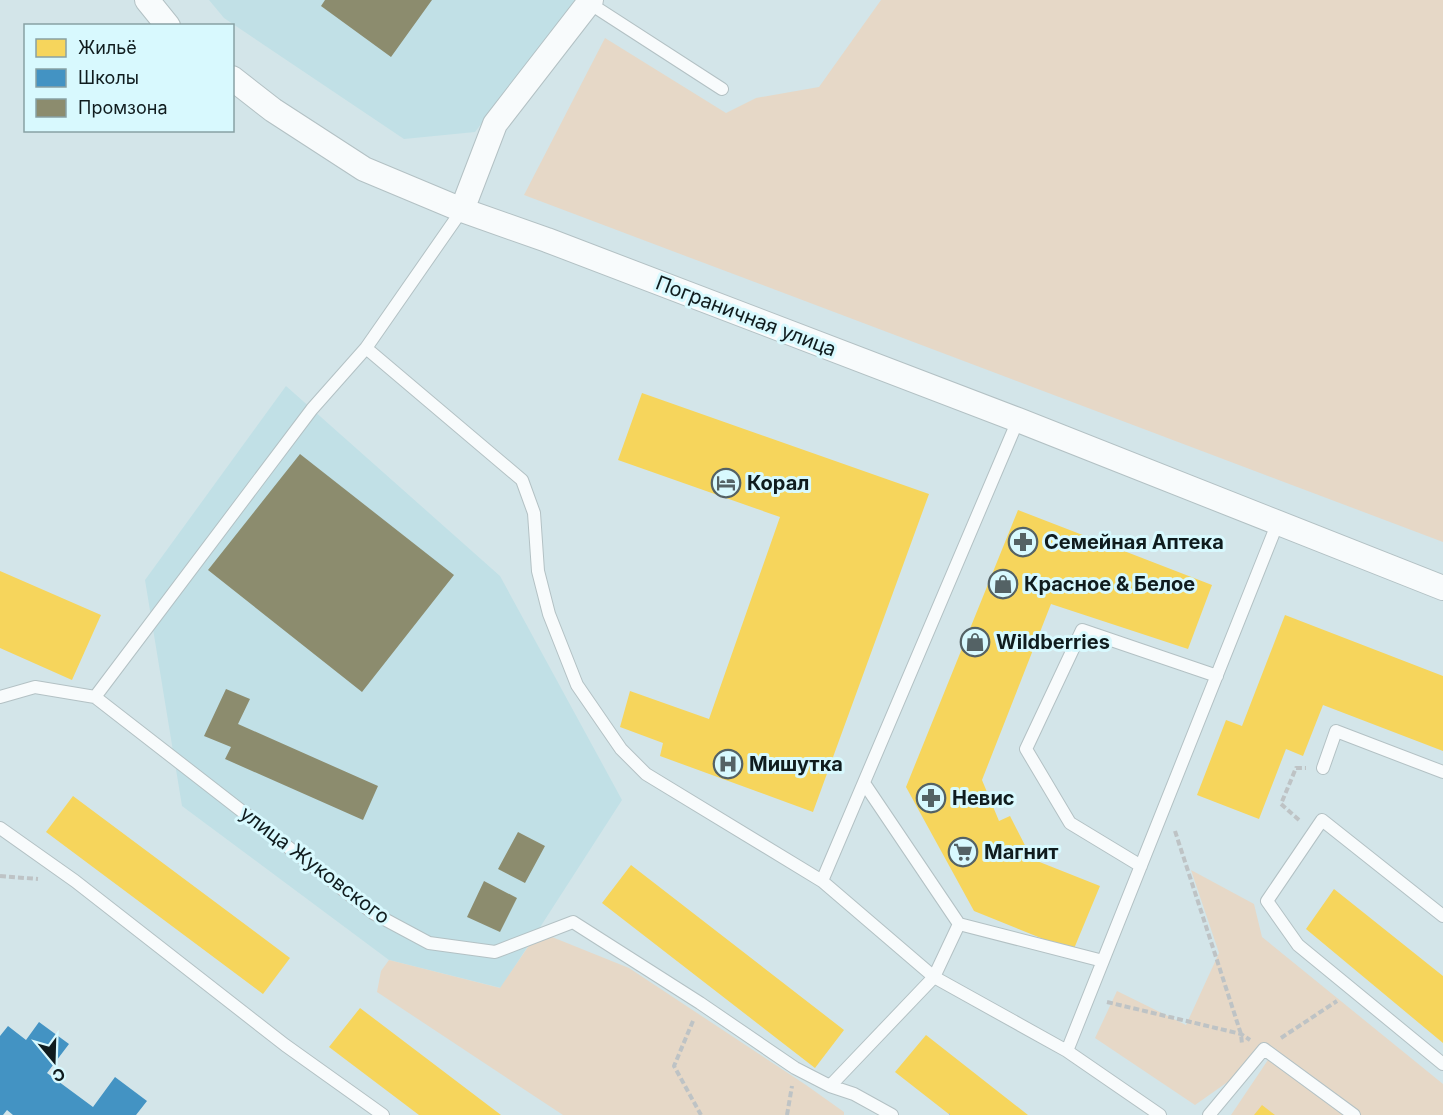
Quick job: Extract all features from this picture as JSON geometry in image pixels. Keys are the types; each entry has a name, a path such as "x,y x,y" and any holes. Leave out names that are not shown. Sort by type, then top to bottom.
{"street":[{"path":"147,0 166,24"},
{"path":"462,210 495,124 590,1"},
{"name":"Пограничная улица","path":"234,80 273,110 364,169 462,210 547,240 1018,420 1443,588"}],"lane":[{"path":"590,1 722,89"},
{"path":"95,697 312,409 366,348 462,210"},
{"path":"366,348 522,480 534,513 538,570 549,614 577,685 621,749 646,774 822,881 934,977 1067,1051 1160,1115"},
{"path":"822,881 1018,420"},
{"path":"1067,1051 1278,522"},
{"path":"1141,866 1070,823 1026,748 1082,630 1216,676"},
{"name":"улица Жуковского","path":"0,697 35,687 95,697 373,913 429,943 495,952 573,922 700,1003 795,1068 830,1086 854,1094 892,1115"},
{"path":"1323,768 1336,731 1443,772"},
{"path":"864,783 959,924 1103,961"},
{"path":"1443,916 1322,820 1267,901 1298,945 1443,1064"},
{"path":"0,828 75,881 285,1045 383,1115"},
{"path":"830,1086 934,977 959,924"},
{"path":"1209,1115 1264,1049 1354,1115"}],"path":[{"path":"1313,833 1281,804 1296,768 1323,768"},
{"path":"1166,803 1240,1034 1247,1068"},
{"path":"1088,998 1240,1034 1264,1049 1353,990"},
{"path":"700,1003 674,1066 701,1115"},
{"path":"787,1115 795,1068"}],"shaded area":[{"path":"209,0 576,0 475,132 404,139 224,18"},
{"path":"881,0 1443,0 1443,542 524,195 605,38 726,113 756,98 819,87"},
{"path":"286,386 500,576 622,800 501,988 389,960 182,806 145,580"},
{"path":"1191,870 1254,904 1262,937 1443,1084 1443,1115 1231,1115 1276,1048 1195,1105 1095,1038 1117,991 1186,1025 1219,953"},
{"path":"552,937 629,968 806,1085 844,1112 844,1115 563,1115 377,992 381,971 389,960 500,988 530,944"}],"building: Жильё":[{"path":"642,393 929,494 813,812 660,756 663,743 620,727 630,691 709,719 780,517 618,460"},
{"path":"1018,510 1212,585 1188,649 1051,604 982,780 999,821 1010,816 1032,859 1100,886 1073,951 974,911 906,787"},
{"path":"0,571 101,615 72,680 0,648"},
{"path":"1285,615 1443,676 1443,751 1323,705 1303,756 1286,749 1259,819 1197,795 1226,720 1242,726"},
{"path":"73,796 290,958 263,994 46,832"},
{"path":"631,865 844,1030 815,1068 602,903"},
{"path":"1334,889 1443,976 1443,1043 1306,929"},
{"path":"360,1008 501,1115 419,1115 329,1047"},
{"path":"926,1035 1028,1115 950,1115 895,1072"},
{"path":"1262,1105 1275,1115 1254,1115"}],"building: Школы":[{"path":"39,1022 69,1044 47,1073 93,1107 115,1077 147,1101 136,1115 13,1115 7,1110 0,1115 0,1036 8,1026 26,1040"}],"building: Промзона":[{"path":"325,0 432,0 391,57 321,6"},
{"path":"300,454 454,575 362,692 208,570"},
{"path":"226,689 250,699 238,724 378,786 363,820 225,759 231,747 204,736"},
{"path":"518,832 545,846 525,883 498,869"},
{"path":"484,881 517,898 500,932 467,917"}],"place":[{"name":"Корал","path":"726,483"},
{"name":"Семейная Аптека","path":"1023,542"},
{"name":"Красное & Белое","path":"1003,584"},
{"name":"Wildberries","path":"975,642"},
{"name":"Мишутка","path":"728,764"},
{"name":"Невис","path":"931,798"},
{"name":"Магнит","path":"963,852"}]}
